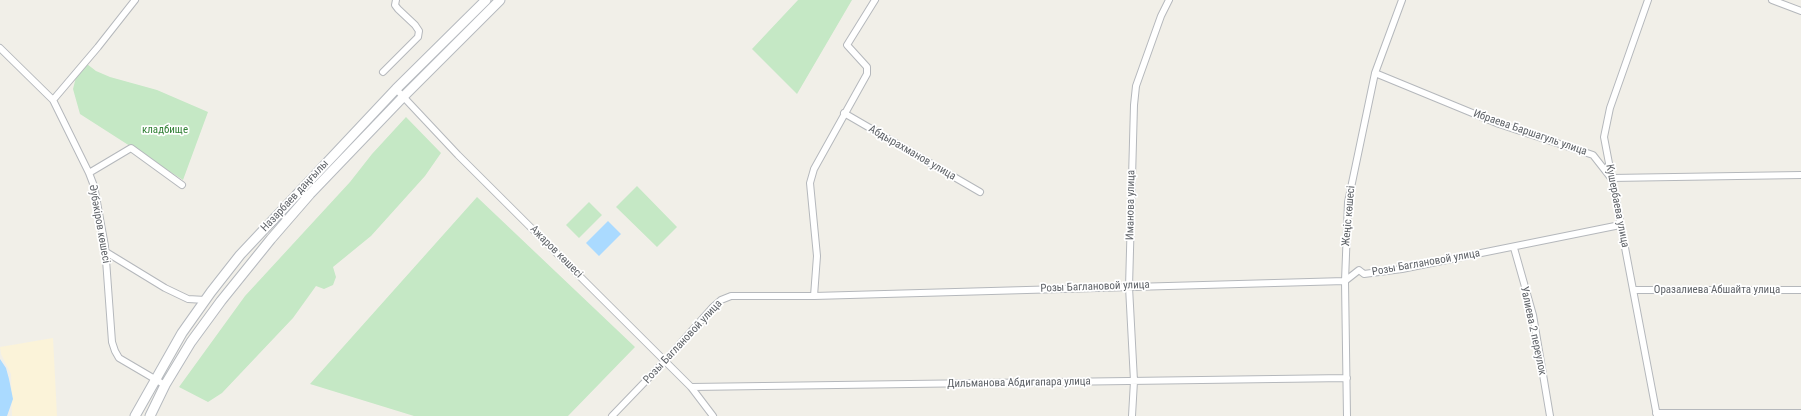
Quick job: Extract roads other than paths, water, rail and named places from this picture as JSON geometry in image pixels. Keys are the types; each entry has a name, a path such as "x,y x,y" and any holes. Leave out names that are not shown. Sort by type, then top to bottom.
{"main road":[{"name":"Назарбаев даңғылы","path":"135,416 154,380 182,333 205,300 245,249 396,89 486,0"},
{"name":"Назарбаев даңғылы","path":"150,416 165,385 192,342 221,300 271,239 310,194 404,96 500,0"}],"street":[{"path":"53,100 135,0"},
{"path":"383,72 418,37 419,31 395,5 396,0"},
{"path":"814,296 817,256 810,183 814,169 866,74 867,67 848,45 875,0"},
{"name":"Иманова улица","path":"1132,416 1134,381 1129,287 1132,140 1136,86 1161,16 1169,0"},
{"name":"Жеңіс көшесі","path":"1347,416 1344,281 1348,202 1375,73 1402,0"},
{"name":"Кушербаева улица","path":"1648,0 1610,108 1604,137 1656,414"},
{"path":"1772,0 1801,11"},
{"name":"Әубәкіров көшесі","path":"0,48 53,100 94,186 106,252 112,342 115,351 119,358 154,380 165,385"},
{"name":"Ибраева Баршагуль улица","path":"1375,73 1499,124 1593,154 1611,178"},
{"name":"Ажаров көшесі","path":"396,89 458,155 664,362 691,387 713,416"},
{"name":"Абдырахманов улица","path":"844,113 980,192"},
{"path":"89,173 131,148 182,185"},
{"path":"1611,178 1801,174"},
{"name":"Розы Баглановой улица","path":"612,416 721,300 731,296 814,296 1344,281 1359,270 1364,274 1402,269 1514,248 1620,225"},
{"name":"Уалиева 2 переулок","path":"1514,248 1532,315 1550,416"},
{"path":"106,252 165,288 188,298 205,300"},
{"name":"Оразалиева Абшайта улица","path":"1633,290 1801,290"},
{"name":"Дильманова Абдигапара улица","path":"691,387 1347,378"},
{"path":"1656,414 1801,413"}],"water":[{"path":"608,221 621,234 599,256 586,243"},
{"path":"0,359 6,368 13,399 7,416 0,416"}],"park label":[{"name":"кладбище","path":"165,130"}]}
